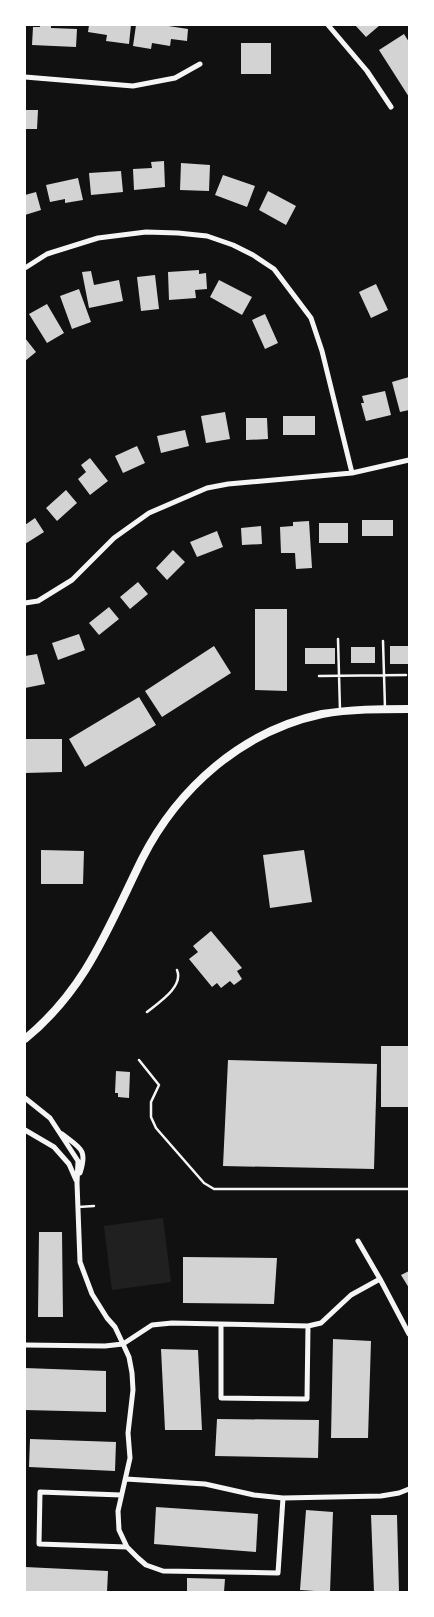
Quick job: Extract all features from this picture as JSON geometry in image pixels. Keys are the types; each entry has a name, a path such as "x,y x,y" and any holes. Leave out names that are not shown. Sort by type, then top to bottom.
{"main road":[{"path":"25,1039 42,1025 71,992 100,947 145,854 167,817 203,776 232,753 268,733 293,722 340,712 409,709"}],"street":[{"path":"328,25 367,71 391,107"},
{"path":"25,77 134,86 175,78 200,64"},
{"path":"25,268 47,254 98,238 146,232 207,236 233,245 274,269 311,318 322,351 352,473"},
{"path":"25,603 38,601 72,580 114,538 149,513 207,488 228,484 352,473 409,460"},
{"path":"25,1098 50,1118 78,1162 80,1262 92,1294 115,1327 129,1357 133,1390 128,1433 130,1458 118,1511 119,1530 127,1547 146,1565 163,1571 278,1574 283,1498"},
{"path":"25,1130 54,1147 69,1164 77,1183"},
{"path":"58,1131 78,1147 83,1154 84,1159 77,1183"},
{"path":"358,1241 409,1334"},
{"path":"25,1345 105,1346 123,1344 152,1325 172,1323 308,1326 321,1323 351,1295 380,1279"},
{"path":"221,1325 221,1398 307,1399 308,1326"},
{"path":"126,1479 205,1484 254,1495 283,1498 380,1496 399,1493 409,1489"},
{"path":"121,1495 40,1492 39,1544 127,1547"}],"lane":[{"path":"338,639 340,712"},
{"path":"383,640 385,709"},
{"path":"318,676 406,676"},
{"path":"147,1012 175,986 178,980 177,970"},
{"path":"139,1060 159,1085 151,1102 151,1116 156,1128 204,1183 214,1189 409,1188"},
{"path":"78,1207 94,1206"}],"shaded area":[{"path":"163,1218 171,1282 112,1290 104,1226"}],"building":[{"path":"40,25 51,25 51,28 77,29 76,47 32,45 33,27 40,27"},
{"path":"89,25 131,25 129,44 106,41 107,35 88,32"},
{"path":"136,25 162,25 188,29 187,41 171,39 170,46 152,43 151,49 133,46"},
{"path":"355,25 380,25 366,37"},
{"path":"404,34 409,42 409,97 379,50"},
{"path":"241,43 271,43 271,74 241,74"},
{"path":"25,110 38,110 37,129 25,129"},
{"path":"164,161 165,187 134,190 133,169 152,168 151,162"},
{"path":"181,163 210,165 209,191 180,190"},
{"path":"121,171 123,192 91,195 89,173"},
{"path":"223,175 255,186 247,207 215,195"},
{"path":"78,178 83,200 65,203 65,199 50,202 46,185"},
{"path":"268,191 296,206 286,225 259,210"},
{"path":"36,192 41,210 25,215 25,195"},
{"path":"199,270 199,274 206,273 207,289 195,290 196,298 169,300 168,272"},
{"path":"91,271 94,285 119,280 123,301 89,308 82,272"},
{"path":"155,275 159,309 141,311 137,277"},
{"path":"219,280 252,297 242,315 210,297"},
{"path":"376,284 388,310 371,318 359,292"},
{"path":"79,289 91,322 72,329 60,296"},
{"path":"47,304 64,333 47,343 29,314"},
{"path":"265,314 278,343 265,349 252,320"},
{"path":"25,338 36,352 25,361"},
{"path":"409,377 409,410 400,412 392,382"},
{"path":"385,391 391,415 366,421 361,403 364,403 362,396"},
{"path":"225,412 230,439 206,443 201,416"},
{"path":"283,416 315,416 315,435 283,435"},
{"path":"246,418 267,418 268,439 246,440"},
{"path":"185,430 189,446 161,453 157,436"},
{"path":"137,446 145,463 123,473 115,456"},
{"path":"90,458 108,481 90,495 78,479 86,472 81,465"},
{"path":"66,490 77,503 57,521 46,508"},
{"path":"35,518 44,532 25,544 25,525"},
{"path":"362,520 393,520 393,536 362,536"},
{"path":"309,521 312,568 296,569 295,553 281,553 280,527 293,526 293,522"},
{"path":"319,523 348,523 348,543 319,543"},
{"path":"261,526 262,544 242,545 241,528"},
{"path":"217,531 223,547 197,557 190,542"},
{"path":"173,550 185,562 167,580 156,568"},
{"path":"138,582 148,594 130,609 120,597"},
{"path":"109,607 119,619 99,635 89,623"},
{"path":"255,609 287,609 287,691 255,690"},
{"path":"79,634 85,650 58,660 52,643"},
{"path":"214,646 231,673 162,717 145,691"},
{"path":"390,646 409,646 409,664 390,664"},
{"path":"351,647 375,647 375,663 351,663"},
{"path":"305,648 335,648 335,664 305,664"},
{"path":"37,654 45,684 25,688 25,656"},
{"path":"139,697 156,725 85,767 69,739"},
{"path":"25,739 62,739 62,772 25,773"},
{"path":"41,850 84,851 83,884 41,884"},
{"path":"304,850 312,902 270,908 263,855"},
{"path":"211,931 242,968 237,971 242,979 234,985 230,981 221,988 217,983 212,987 189,959 198,952 193,946"},
{"path":"381,1046 409,1046 409,1107 381,1107"},
{"path":"228,1060 377,1064 374,1169 223,1166"},
{"path":"116,1071 130,1072 129,1098 118,1097 118,1093 115,1093"},
{"path":"39,1232 62,1232 63,1317 38,1317"},
{"path":"183,1257 277,1258 274,1304 183,1303"},
{"path":"409,1271 409,1288 401,1275"},
{"path":"333,1339 371,1341 368,1438 331,1438"},
{"path":"161,1349 198,1350 202,1430 165,1430"},
{"path":"25,1368 106,1371 106,1412 25,1410"},
{"path":"217,1419 319,1420 318,1458 215,1456"},
{"path":"30,1439 116,1442 115,1471 29,1467"},
{"path":"156,1507 258,1514 256,1552 154,1544"},
{"path":"306,1510 333,1512 330,1592 300,1590"},
{"path":"371,1515 397,1515 399,1592 374,1592"},
{"path":"25,1567 108,1571 107,1592 25,1592"},
{"path":"187,1578 225,1579 224,1592 187,1592"}]}
